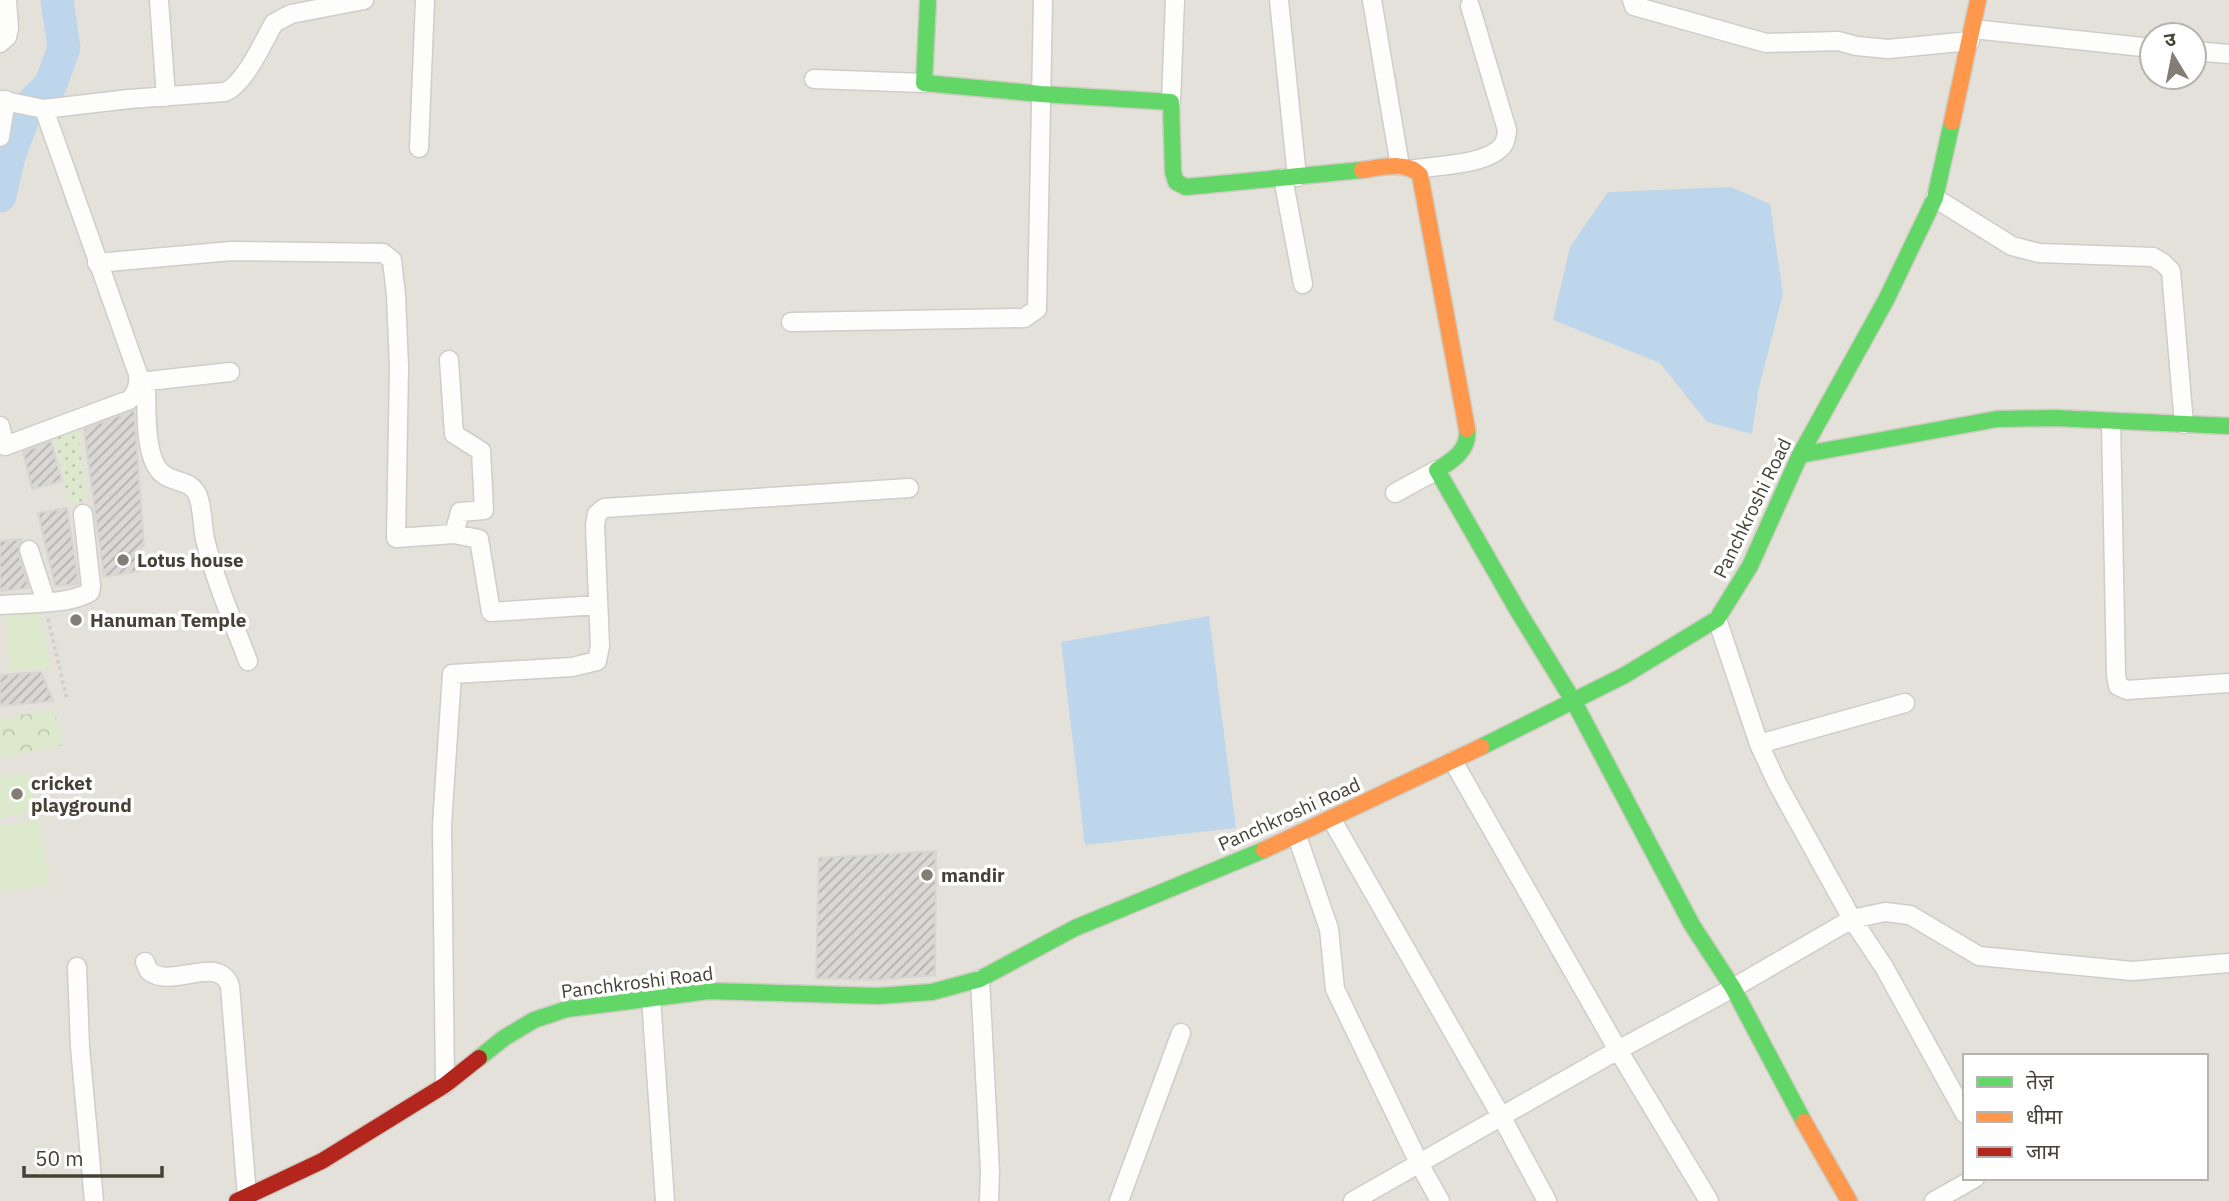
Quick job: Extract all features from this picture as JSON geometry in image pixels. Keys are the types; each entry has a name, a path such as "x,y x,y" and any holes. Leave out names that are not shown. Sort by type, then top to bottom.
{"street":[{"path":"0,43 7,37 9,28 7,0"},
{"path":"159,0 166,97"},
{"path":"21,104 166,97 230,90 241,79 274,23 281,18 364,0"},
{"path":"419,148 425,0"},
{"path":"924,83 928,0"},
{"path":"792,321 1024,318 1034,313 1039,305 1042,0"},
{"path":"1175,0 1171,102 1173,172 1177,182 1185,187 1408,167 1486,157 1498,150 1506,141 1507,130 1470,6"},
{"path":"1279,0 1290,178 1303,284"},
{"path":"1372,0 1408,167 1420,175 1468,435 1461,455 1395,493"},
{"path":"1632,0 1634,6 1766,43 1838,41 1888,49 1972,35 2138,47"},
{"name":"Panchkroshi Road","path":"242,1199 322,1161 444,1084 504,1038 534,1020 567,1009 709,991 878,996 932,992 980,979 1074,928 1297,836 1574,702 1625,675 1717,619 1750,566 1800,455 1886,300 1935,198 1978,0"},
{"path":"2208,52 2229,54"},
{"path":"814,79 924,83 1171,102"},
{"path":"0,137 21,104"},
{"path":"21,104 97,263 143,382 152,459 164,475 188,483 195,489 219,586 248,661"},
{"path":"1935,198 2012,246 2024,250 2039,253 2153,257 2163,262 2171,271 2184,424"},
{"path":"97,263 231,251 383,253 389,256 392,260 396,295 399,368 396,538 454,534 480,539 491,612 598,605"},
{"path":"449,360 454,434 481,451 484,510 460,512 454,534"},
{"path":"0,426 5,446 129,400 143,382 230,372"},
{"path":"1800,455 1997,419 2054,418 2229,426"},
{"path":"2111,422 2118,685 2127,690 2229,683"},
{"path":"1437,470 1574,702 1692,925 1733,988 1849,1201"},
{"path":"444,1084 442,825 452,674 593,664 599,657 594,525 597,514 604,508 909,488"},
{"path":"0,604 46,606 83,597 90,592 83,514"},
{"path":"29,550 46,606"},
{"path":"1717,619 1759,744 1777,783 1852,919 1884,967 1963,1110"},
{"path":"1759,744 1905,703"},
{"path":"1452,761 1618,1050 1709,1201"},
{"path":"1332,820 1547,1201"},
{"path":"1297,836 1329,929 1335,989 1440,1201"},
{"path":"1353,1201 1852,919 1885,912 1910,915 1979,956 2132,971 2229,962"},
{"path":"145,962 149,971 161,977 217,971 227,978 230,986 242,1199"},
{"path":"77,967 80,1047 94,1201"},
{"path":"980,979 990,1171 989,1201"},
{"path":"651,998 665,1201"},
{"path":"1119,1201 1181,1033"},
{"path":"1934,1201 1969,1188"}],"path":[{"path":"46,606 67,700"}],"shaded area":[{"path":"0,0 2229,0 2229,1201 0,1201"}],"green space":[{"path":"78,427 86,501 69,503 54,436"},
{"path":"39,609 51,667 9,671 6,612"},
{"path":"54,709 63,745 0,758 0,719"},
{"name":"cricket playground","path":"29,772 37,811 0,818 0,777"},
{"path":"40,820 50,884 0,893 0,826"}],"water":[{"path":"1731,187 1770,204 1783,294 1759,387 1752,434 1707,422 1660,363 1553,320 1570,247 1608,192"},
{"path":"1209,616 1236,828 1085,845 1061,642"}],"building":[{"path":"134,410 144,546 141,546 145,570 104,577 84,429"},
{"path":"51,441 62,481 32,489 23,452"},
{"path":"67,508 79,584 55,586 38,513"},
{"path":"22,539 18,553 29,588 0,591 0,541"},
{"path":"41,672 53,701 0,706 0,675"},
{"path":"936,851 935,975 878,980 816,978 819,858"}],"waterway":[{"path":"0,196 9,156 27,108 50,86 64,48 57,0"}],"traffic: fast":[{"path":"928,0 924,83 1171,102 1173,172 1176,182 1186,187 1362,170"},
{"path":"1481,747 1625,675 1717,619 1750,566 1800,455 1886,300 1935,198 1952,122"},
{"path":"1800,455 1997,419 2054,418 2229,426"},
{"path":"1467,429 1463,449 1454,459 1437,470 1574,702 1692,925 1733,988 1804,1122"},
{"path":"479,1058 504,1038 534,1020 567,1009 709,991 878,996 932,992 980,979 1075,928 1264,850"}],"traffic: slow":[{"path":"1952,122 1978,0"},
{"path":"1362,170 1400,166 1420,175 1467,429"},
{"path":"1264,850 1481,747"},
{"path":"1804,1122 1849,1201"}],"traffic: jam":[{"path":"237,1201 322,1161 445,1085 479,1058"}],"place":[{"name":"Lotus house","path":"123,560"},
{"name":"Hanuman Temple","path":"76,620"},
{"name":"cricket playground","path":"17,794"},
{"name":"mandir","path":"927,875"}]}
